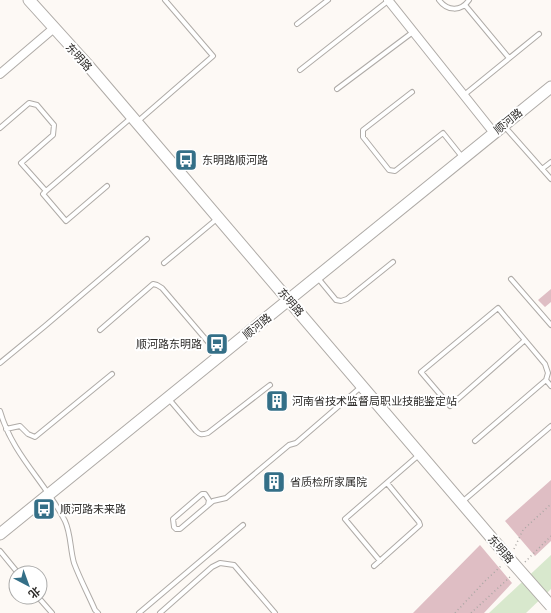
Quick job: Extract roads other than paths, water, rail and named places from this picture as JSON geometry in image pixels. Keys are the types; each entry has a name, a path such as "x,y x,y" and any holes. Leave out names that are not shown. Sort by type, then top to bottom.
{"street":[{"name":"东明路","path":"29,0 134,120 551,606"},
{"path":"388,0 494,133"},
{"path":"0,74 54,28"},
{"name":"顺河路","path":"0,534 551,87"}],"lane":[{"path":"107,186 66,221 42,194 213,56 165,0"},
{"path":"297,24 328,0"},
{"path":"300,70 388,0"},
{"path":"438,0 450,9 460,8 466,5 469,0"},
{"path":"466,5 509,58"},
{"path":"337,89 413,32"},
{"path":"464,95 539,34"},
{"path":"412,92 363,130 362,137 389,170 395,171 443,133 463,158"},
{"path":"0,128 29,103 37,106 54,125 53,135 21,163 46,191"},
{"path":"504,125 551,179"},
{"path":"542,169 551,162"},
{"path":"164,263 218,218"},
{"path":"0,363 147,239"},
{"path":"317,277 336,300 341,301 347,299 393,262"},
{"path":"511,279 551,325"},
{"path":"100,330 153,284 157,284 220,356"},
{"path":"475,441 546,380 548,373 545,364 525,340 498,308 421,372 450,406 525,340"},
{"path":"6,429 20,426 28,434 35,437 112,374"},
{"path":"546,380 551,386"},
{"path":"168,398 196,431 200,435 204,435 270,385"},
{"path":"208,505 209,500 205,494 202,494 173,519 174,527 176,529 180,529 213,501 226,498 289,446 296,443 362,386"},
{"path":"0,411 6,429 19,454 49,494 66,523 74,562 98,613"},
{"path":"462,502 551,426"},
{"path":"380,561 345,519 420,454"},
{"path":"374,566 420,525 387,483"},
{"path":"139,613 243,525"},
{"path":"0,551 11,565"},
{"path":"160,613 212,567 220,564 234,565 275,613"},
{"path":"45,605 52,613"}],"place":[{"name":"东明路顺河路","path":"186,160"},
{"name":"顺河路东明路","path":"217,344"},
{"name":"河南省技术监督局职业技能鉴定站","path":"277,401"},
{"name":"省质检所家属院","path":"274,482"},
{"name":"顺河路未来路","path":"44,509"}]}
